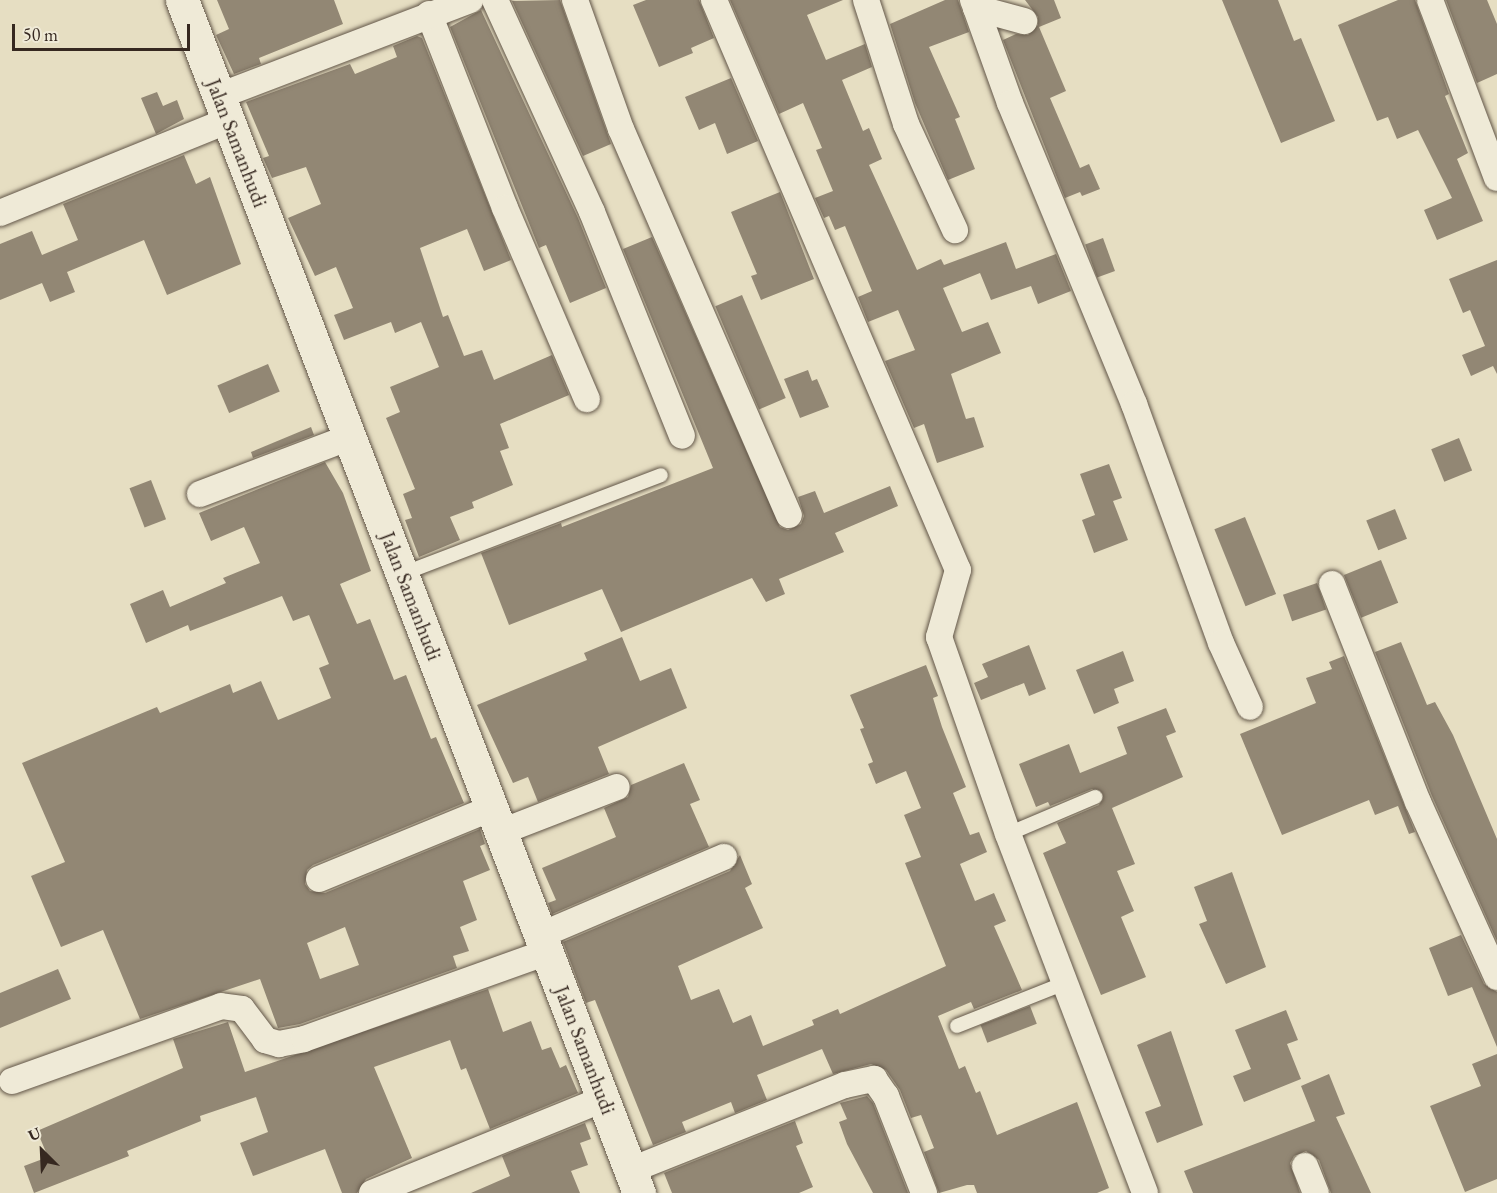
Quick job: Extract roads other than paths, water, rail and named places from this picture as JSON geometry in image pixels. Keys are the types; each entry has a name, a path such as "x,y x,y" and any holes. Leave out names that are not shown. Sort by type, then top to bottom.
{"street":[{"name":"Jalan Samanhudi","path":"182,0 635,1181"},
{"path":"0,213 224,108 419,11 470,0"},
{"path":"495,0 592,212 682,436"},
{"path":"576,0 621,129 789,515"},
{"path":"714,0 958,570 939,637 1008,834 1145,1193"},
{"path":"866,0 906,124 955,230"},
{"path":"1430,0 1497,178"},
{"path":"974,4 1024,21"},
{"path":"974,4 1010,103 1134,404 1221,643 1250,707"},
{"path":"419,11 587,399"},
{"path":"200,494 350,437"},
{"path":"1332,584 1418,802 1497,977"},
{"path":"319,879 497,820 617,787"},
{"path":"12,1081 221,1006 242,1009 265,1040 279,1044 304,1039 544,944 724,857"},
{"path":"635,1181 844,1085 874,1079 886,1096 924,1193"},
{"path":"372,1193 604,1099"},
{"path":"1305,1166 1316,1193"}],"lane":[{"path":"402,574 661,475"},
{"path":"1008,834 1095,797"},
{"path":"957,1026 1065,983"}]}
